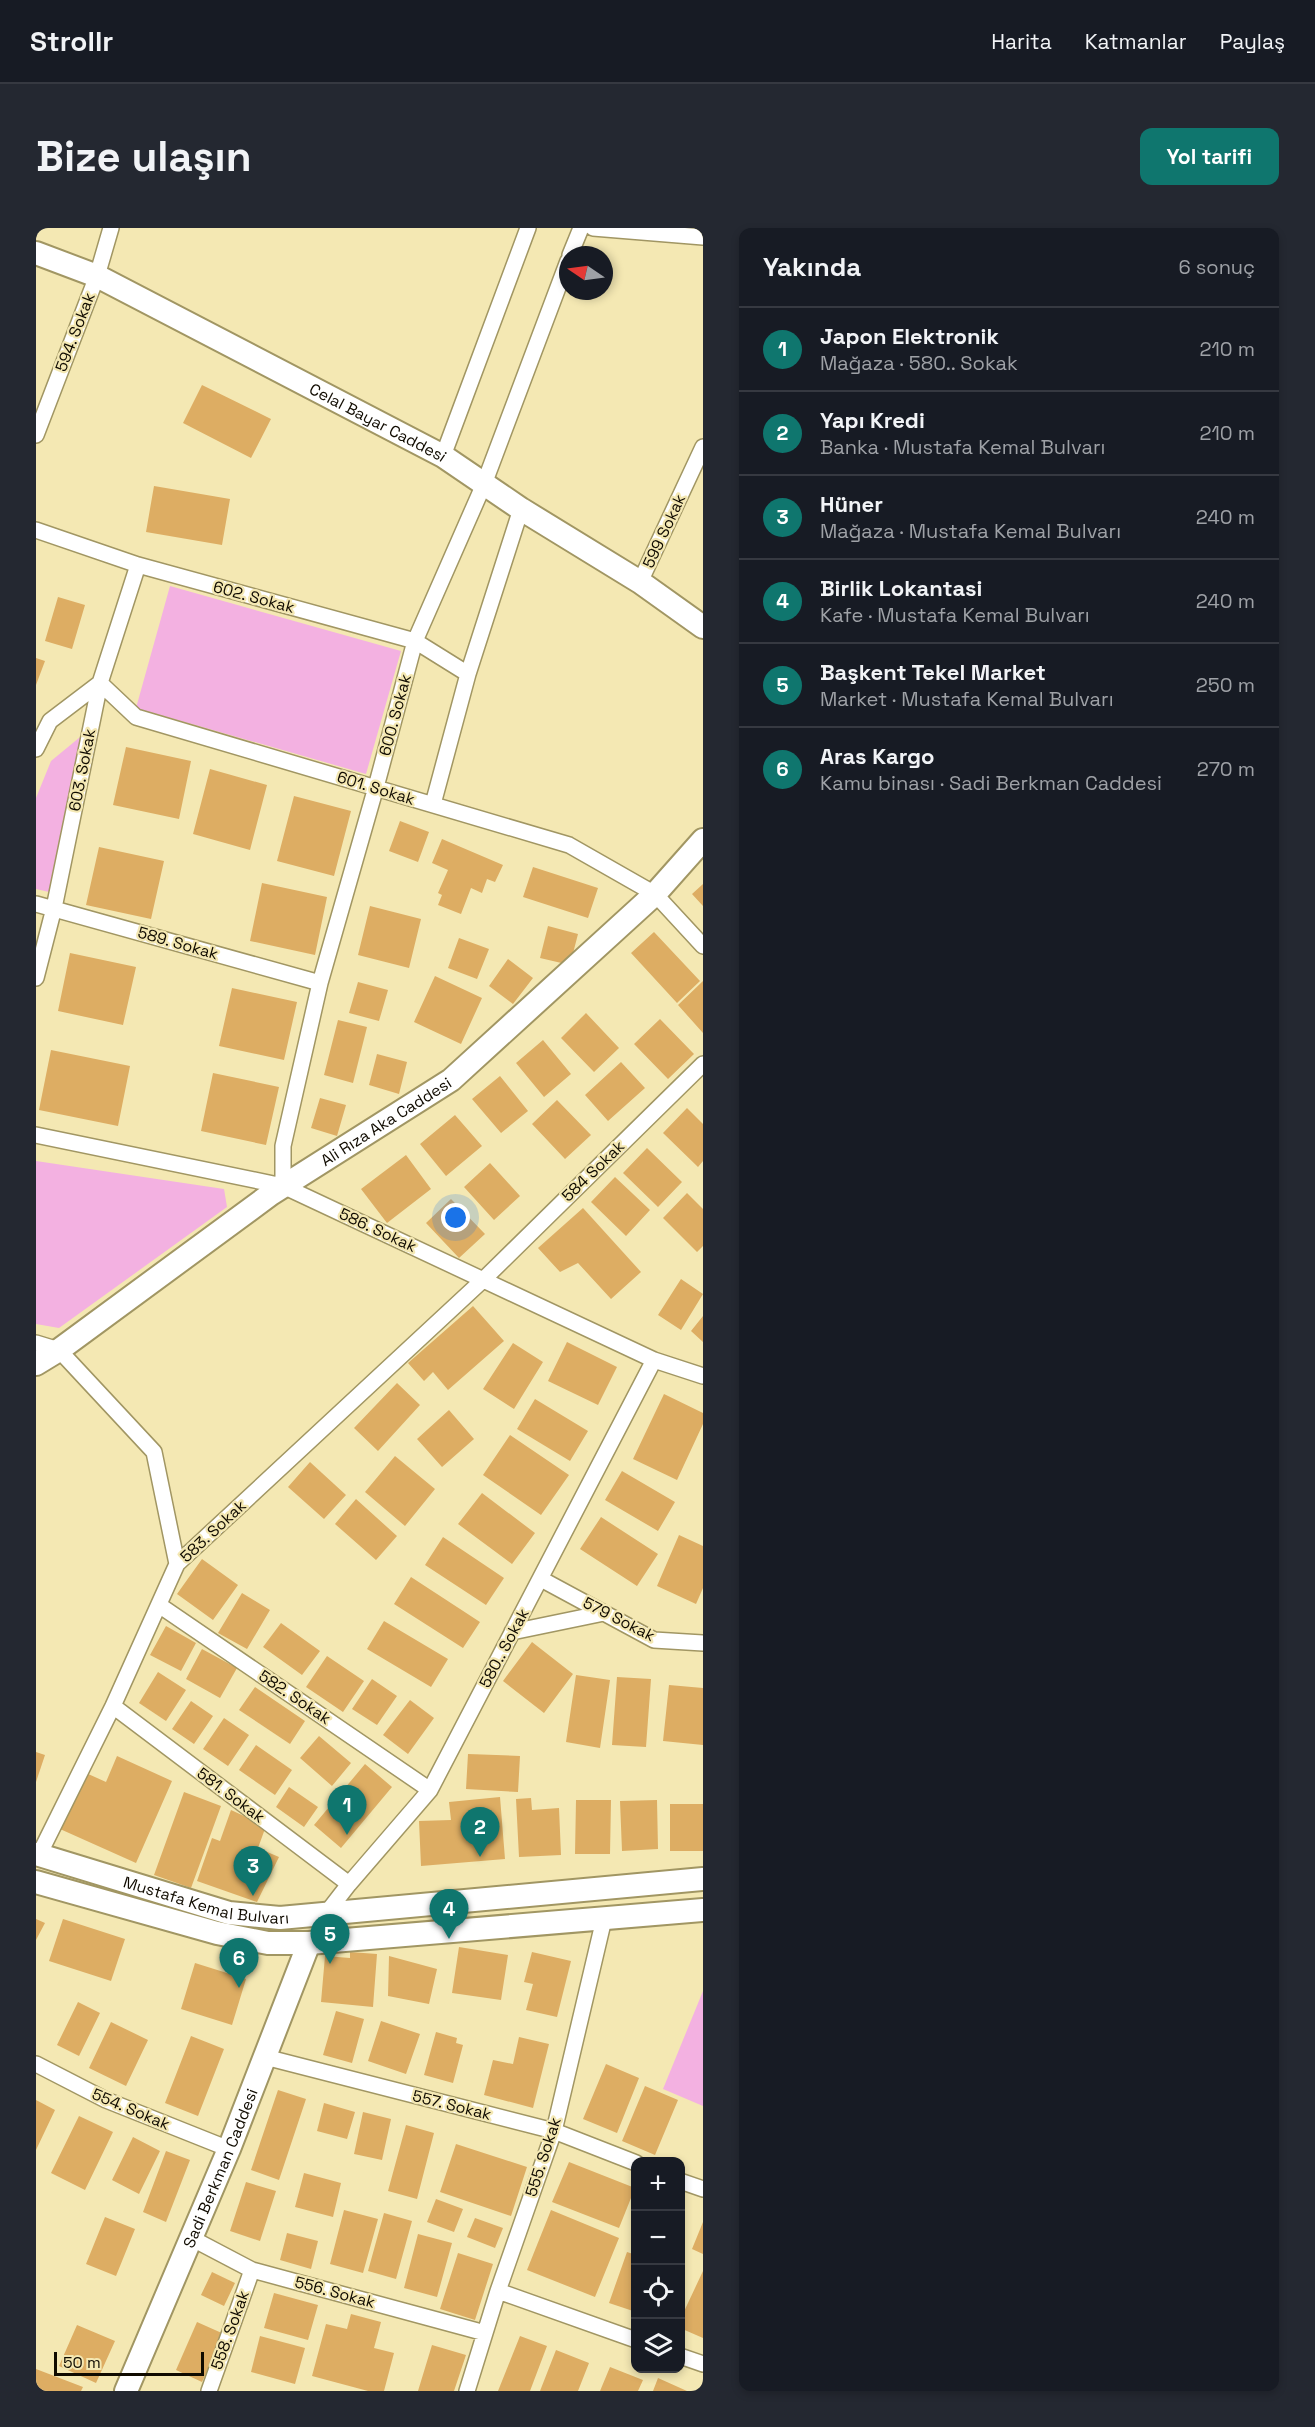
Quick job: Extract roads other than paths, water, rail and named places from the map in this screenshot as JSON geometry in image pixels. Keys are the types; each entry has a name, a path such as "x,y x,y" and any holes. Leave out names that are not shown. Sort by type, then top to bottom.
{"street":[{"name":"594. Sokak","path":"36,435 97,276 111,228"},
{"path":"443,456 528,228"},
{"path":"573,246 580,228"},
{"path":"593,228 703,237"},
{"name":"Celal Bayar Caddesi","path":"36,253 97,276 443,456 521,509 640,582 703,627"},
{"name":"600. Sokak","path":"283,1186 283,1146 320,983 415,641 484,484 559,285"},
{"name":"599 Sokak","path":"640,582 703,447"},
{"path":"433,804 468,674 521,509"},
{"name":"602. Sokak","path":"36,530 138,565 415,641 468,674"},
{"name":"603. Sokak","path":"36,978 54,908 100,683 138,565"},
{"path":"36,749 50,721 100,683"},
{"name":"601. Sokak","path":"100,683 136,717 569,845 656,894 703,946"},
{"name":"Ali Rıza Aka Caddesi","path":"36,1364 59,1350 283,1186 451,1080 656,894 703,840"},
{"name":"589. Sokak","path":"36,904 320,983"},
{"name":"584 Sokak","path":"484,1279 703,1064"},
{"name":"586. Sokak","path":"36,1135 283,1186 654,1360 703,1376"},
{"name":"583. Sokak","path":"37,1854 113,1706 177,1564 484,1279"},
{"path":"36,1343 59,1350 154,1452 177,1564"},
{"name":"580.. Sokak","path":"325,1915 430,1790 654,1360"},
{"name":"579 Sokak","path":"541,1579 654,1640 703,1643"},
{"name":"582. Sokak","path":"159,1605 430,1790"},
{"path":"512,1632 604,1613"},
{"name":"581. Sokak","path":"113,1706 349,1884"},
{"name":"Mustafa Kemal Bulvarı","path":"37,1854 229,1913 280,1918 703,1879"},
{"name":"Mustafa Kemal Bulvarı","path":"36,1882 197,1928 268,1942 309,1943 703,1910"},
{"name":"555. Sokak","path":"467,2391 498,2291 554,2131 604,1919"},
{"name":"Sadi Berkman Caddesi","path":"126,2391 229,2149 309,1943"},
{"name":"557. Sokak","path":"265,2057 554,2131 631,2161"},
{"name":"554. Sokak","path":"36,2064 106,2100 229,2149"},
{"path":"685,2182 703,2189"},
{"name":"556. Sokak","path":"190,2238 252,2270 485,2333"},
{"name":"558. Sokak","path":"209,2391 252,2270"},
{"path":"498,2291 631,2338"},
{"path":"685,2357 703,2364"}],"place":[{"name":"Japon Elektronik","path":"347,1835"},
{"name":"Yapı Kredi","path":"480,1857"},
{"name":"Hüner","path":"253,1896"},
{"name":"Birlik Lokantasi","path":"449,1939"},
{"name":"Başkent Tekel Market","path":"330,1964"},
{"name":"Aras Kargo","path":"239,1988"}]}
